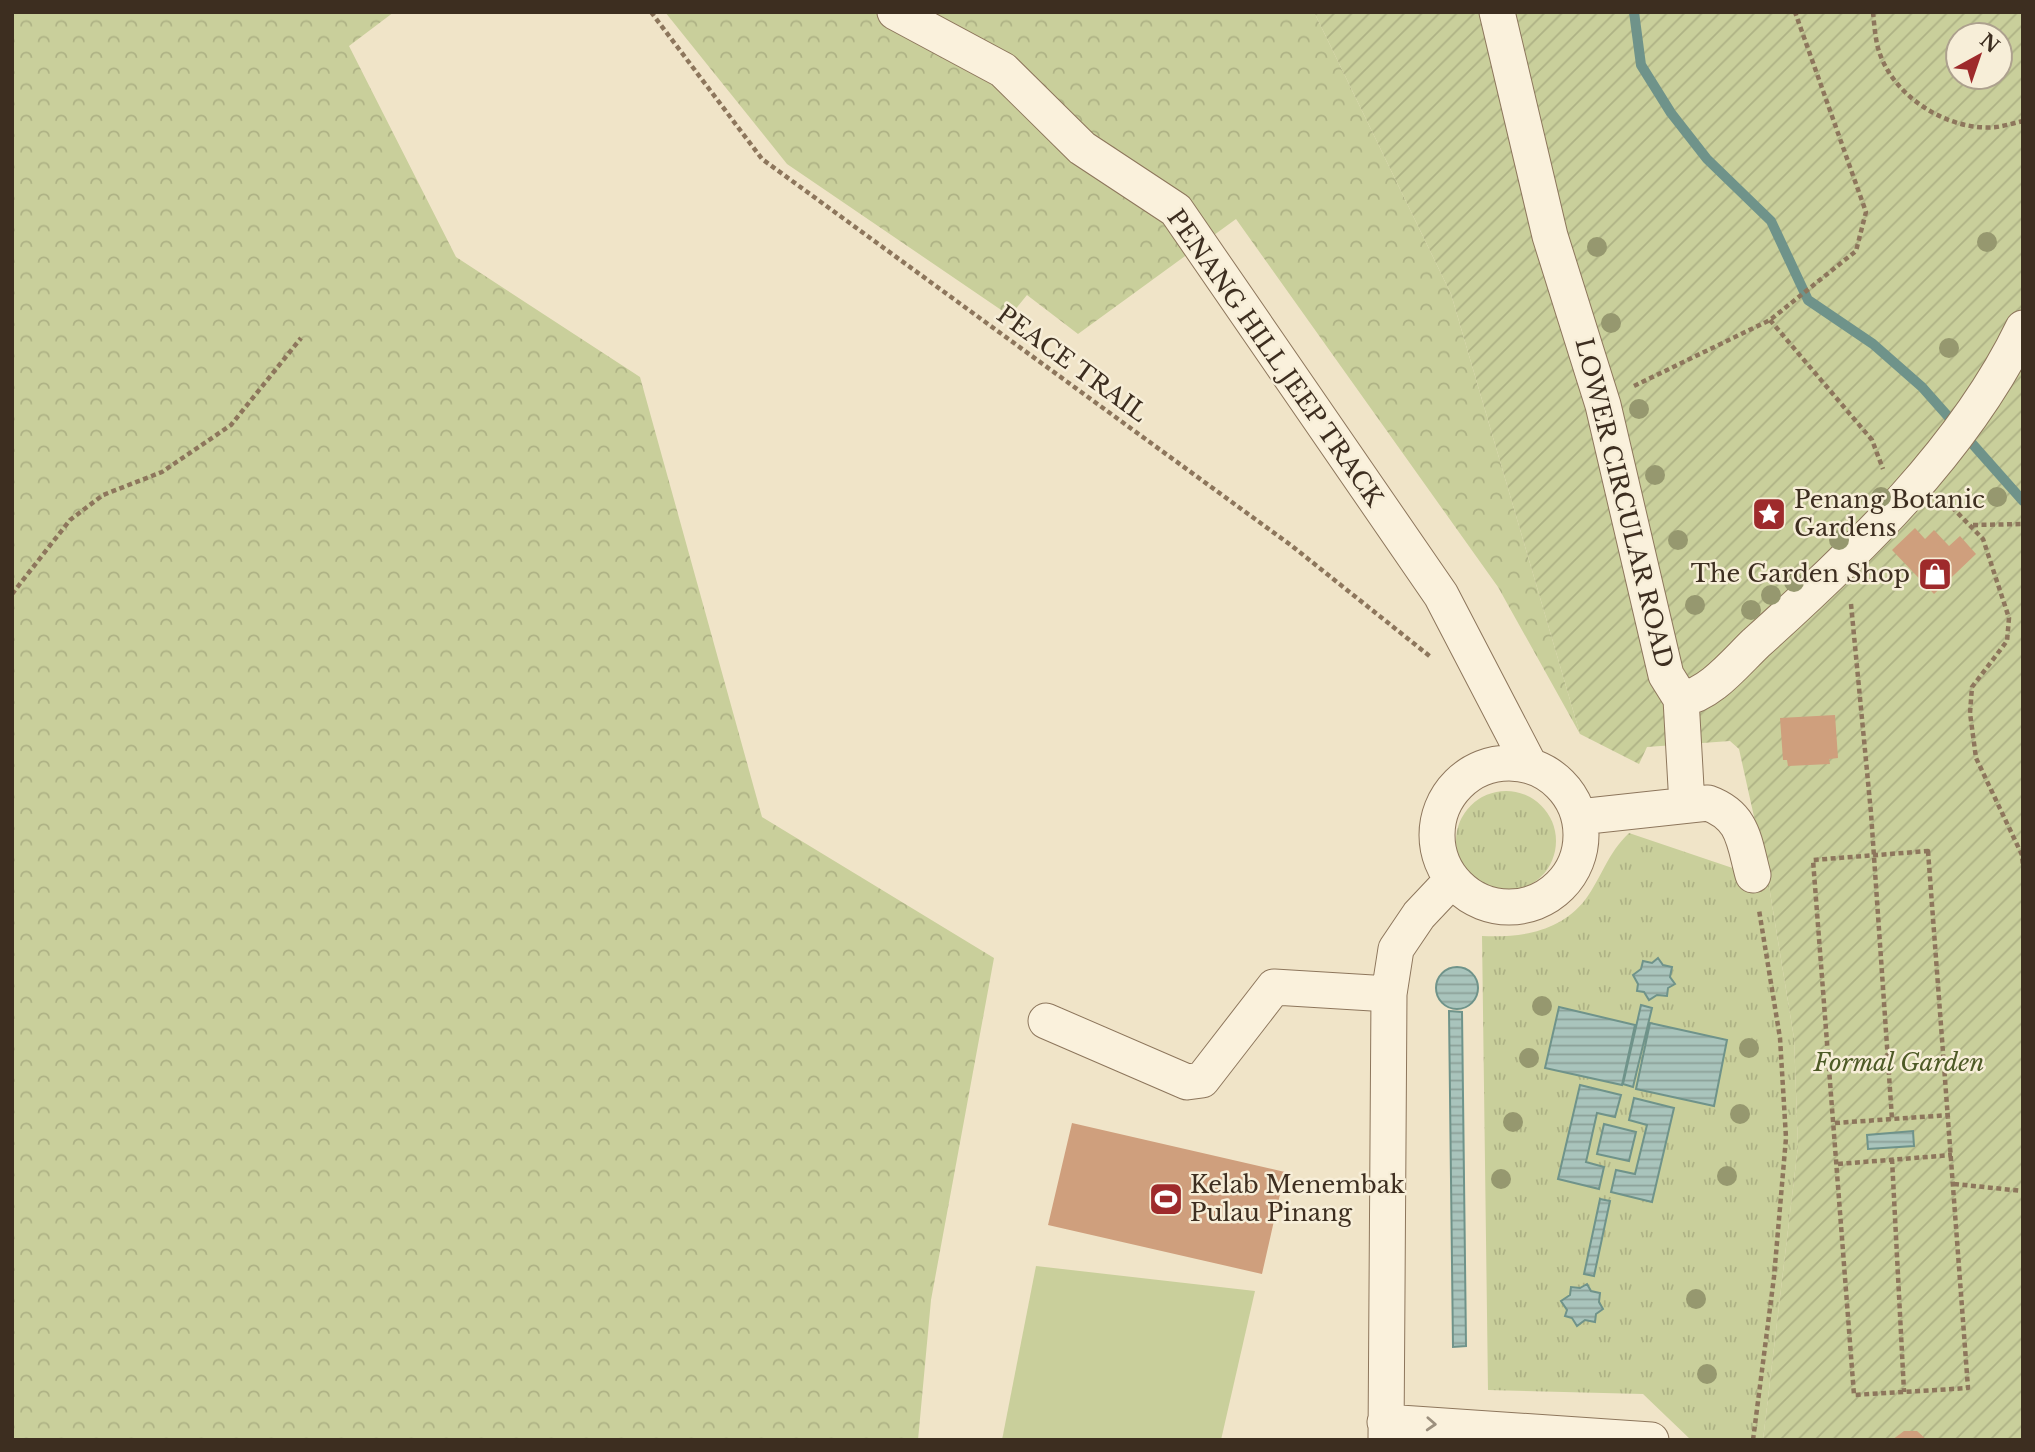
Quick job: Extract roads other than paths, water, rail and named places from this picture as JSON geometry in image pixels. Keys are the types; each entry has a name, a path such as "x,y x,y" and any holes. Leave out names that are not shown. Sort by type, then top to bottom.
{"street":[{"name":"PENANG HILL JEEP TRACK","path":"895,12 1003,70 1082,148 1176,210 1441,595 1530,766"},
{"name":"LOWER CIRCULAR ROAD","path":"1497,12 1550,236 1603,405 1666,675 1681,699 1695,697 1706,690 1846,558 1961,428 2002,372 2023,328"},
{"path":"1681,699 1688,805"},
{"path":"1506,763 1530,766 1551,777 1569,794 1579,817 1581,841 1575,866 1561,886 1541,900 1518,907 1493,906 1470,896 1452,880 1441,860 1437,838 1438,817 1448,796 1462,780 1483,768 1506,763"},
{"path":"1579,817 1708,803 1724,809 1740,827 1753,875"},
{"path":"1452,880 1419,915 1396,949 1389,994 1386,1431 1651,1440"},
{"path":"1046,1021 1187,1082 1202,1080 1274,987 1389,994"}],"water":[{"path":"1658,958 1663,965 1672,967 1670,977 1675,984 1668,988 1667,996 1657,995 1649,1000 1644,992 1637,991 1638,984 1633,975 1641,969 1643,961 1652,963"},
{"path":"1457,967 1472,973 1478,988 1472,1003 1457,1009 1442,1003 1436,988 1442,973"},
{"path":"1641,1005 1652,1008 1633,1087 1623,1084"},
{"path":"1559,1007 1635,1025 1622,1085 1545,1068"},
{"path":"1449,1011 1462,1012 1466,1346 1453,1347"},
{"path":"1650,1023 1727,1040 1714,1106 1636,1089"},
{"path":"1580,1085 1621,1095 1615,1117 1597,1113 1586,1162 1604,1167 1599,1189 1558,1179"},
{"path":"1634,1098 1674,1108 1652,1202 1611,1192 1616,1170 1635,1174 1647,1125 1629,1120"},
{"path":"1604,1124 1636,1132 1629,1161 1597,1154"},
{"path":"1913,1131 1914,1146 1868,1149 1867,1135"},
{"path":"1600,1199 1610,1201 1594,1276 1584,1274"},
{"path":"1587,1284 1591,1291 1600,1293 1599,1302 1603,1309 1596,1314 1595,1322 1585,1320 1577,1326 1572,1318 1565,1316 1567,1310 1561,1301 1570,1295 1571,1287 1580,1288"}],"waterway":[{"path":"1634,12 1641,65 1671,113 1707,159 1771,221 1808,300 1873,344 1922,387 2023,501"}],"place":[{"name":"Penang Botanic Gardens","path":"1769,514"},
{"name":"The Garden Shop","path":"1935,574"},
{"name":"Kelab Menembak Pulau Pinang","path":"1166,1199"}],"park label":[{"name":"Formal Garden","path":"1899,1063"}]}
